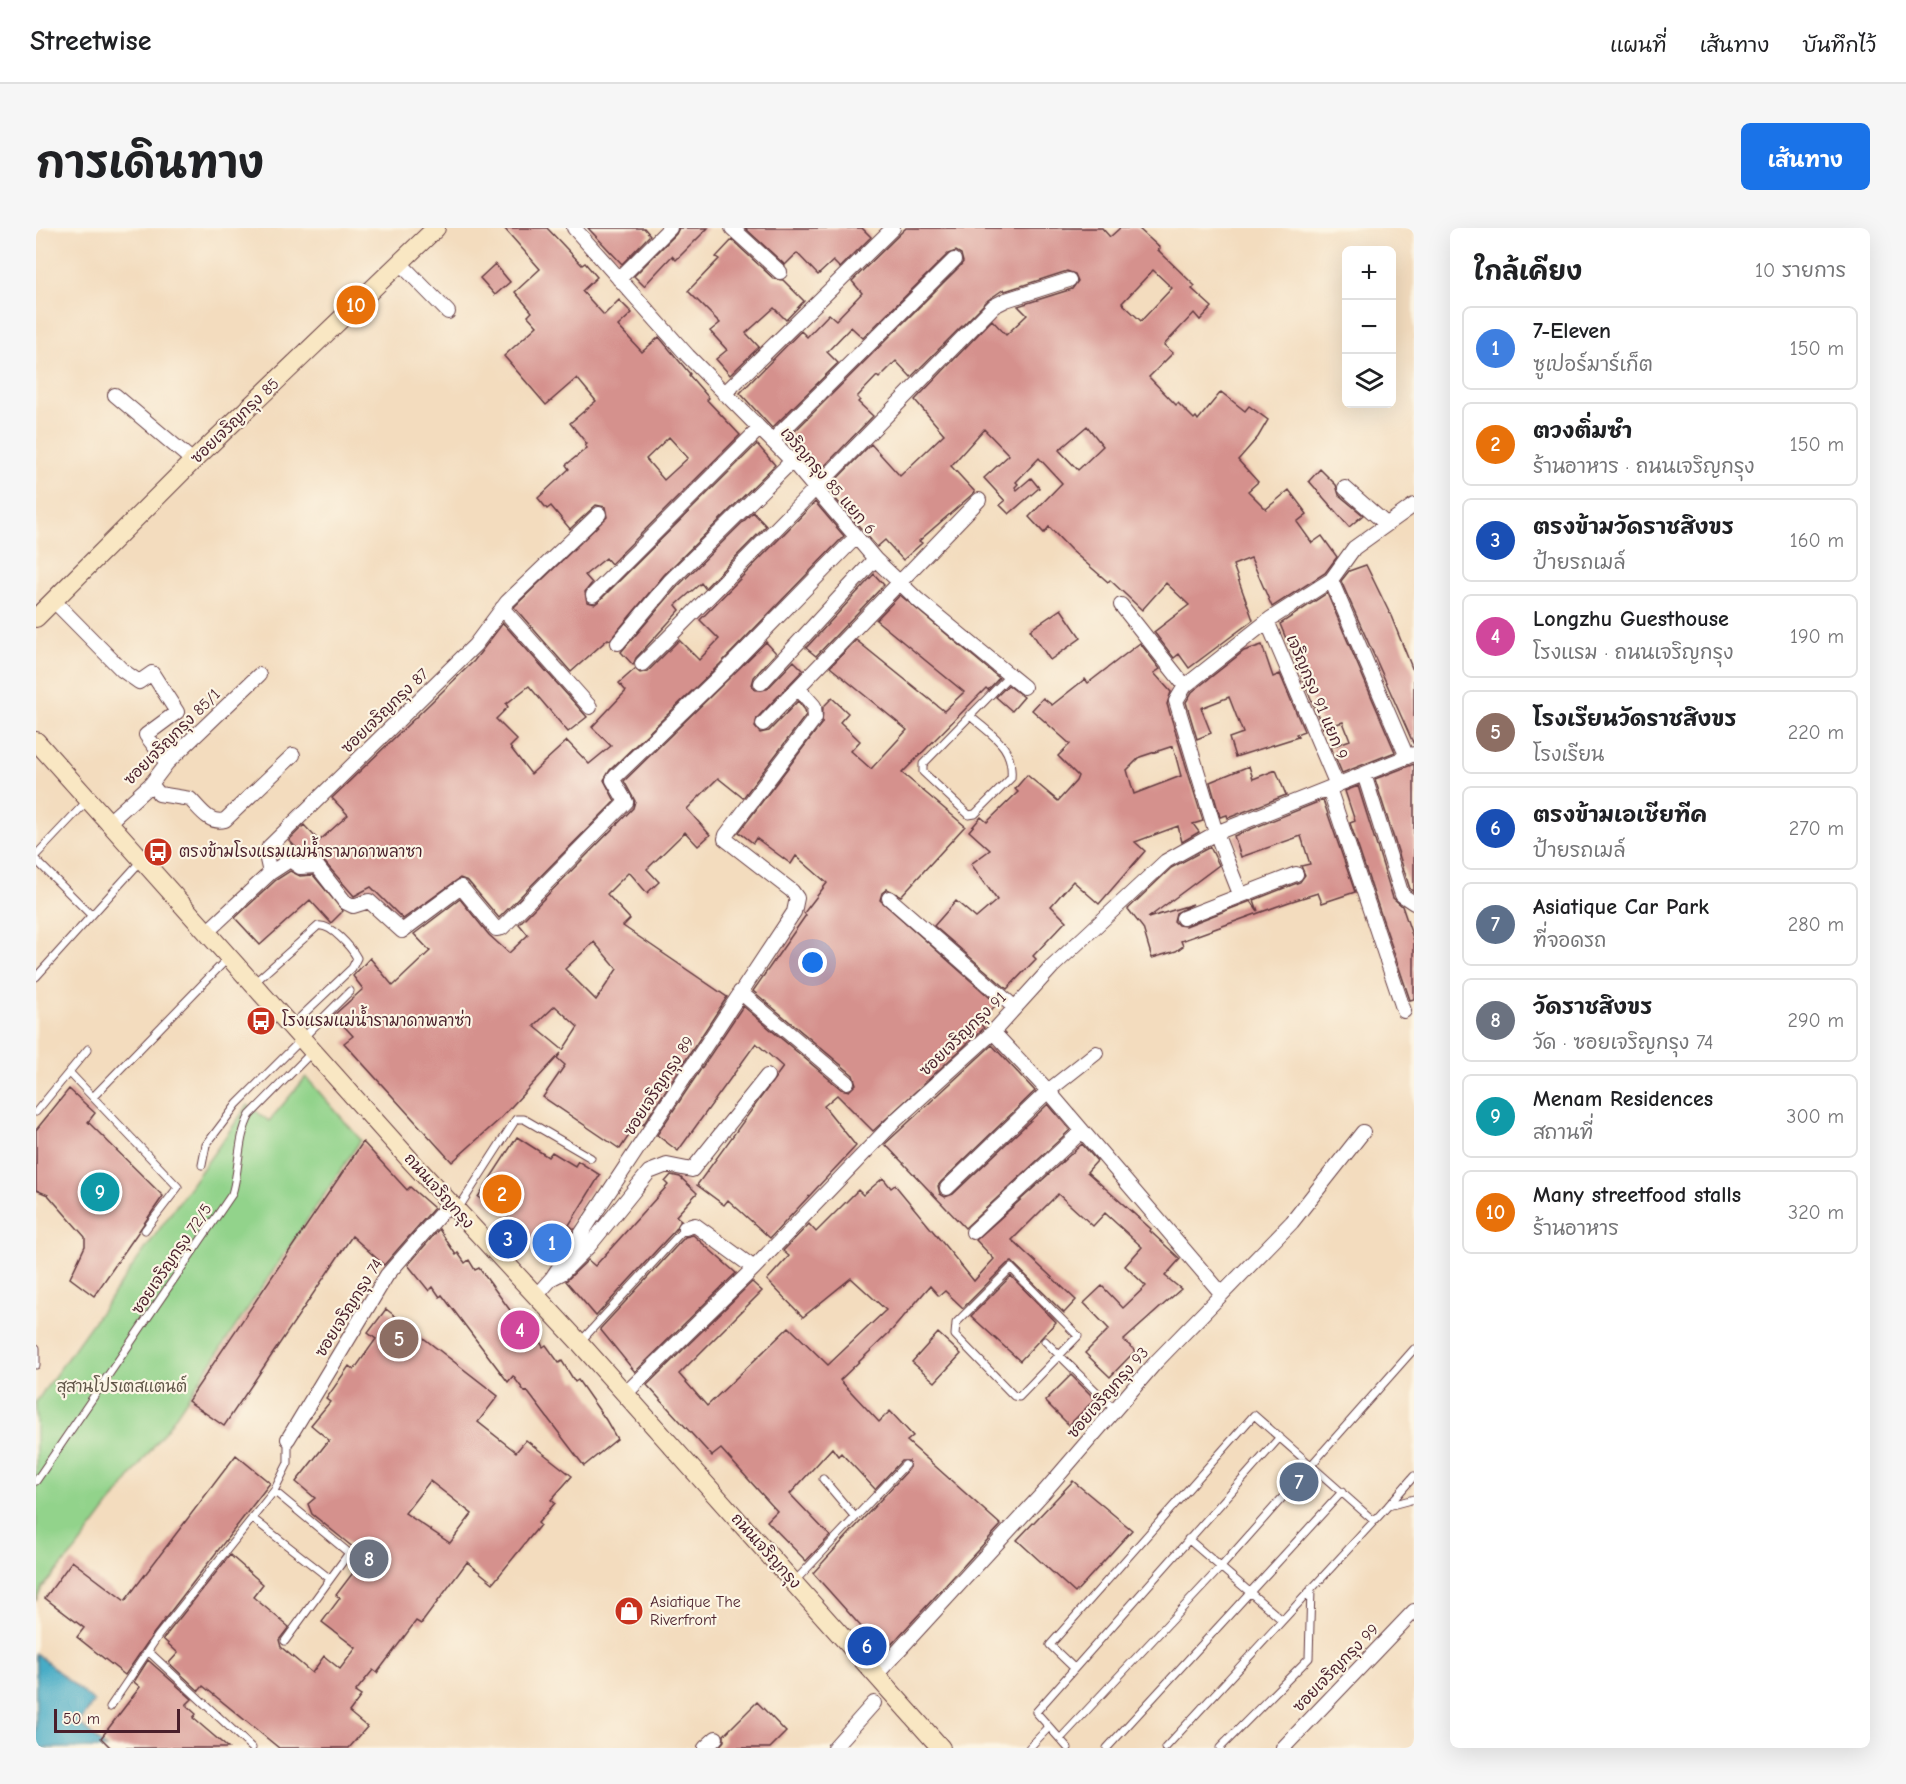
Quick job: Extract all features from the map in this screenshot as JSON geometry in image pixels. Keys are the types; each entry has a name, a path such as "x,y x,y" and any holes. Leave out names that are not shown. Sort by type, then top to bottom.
{"main road":[{"name":"ซอยเจริญกรุง 85","path":"36,618 193,461 436,228"},
{"name":"ถนนเจริญกรุง","path":"36,741 453,1207 626,1394 940,1748"}],"street":[{"name":"เจริญกรุง 85 แยก 6","path":"574,228 724,394 792,461 875,559 901,584 1024,687"},
{"path":"619,279 670,228"},
{"path":"732,228 780,272"},
{"path":"724,394 893,228"},
{"path":"772,441 954,260"},
{"path":"400,263 448,312"},
{"path":"642,664 754,554 815,487 994,306 1069,280"},
{"path":"116,395 193,461"},
{"path":"593,595 759,429"},
{"path":"618,643 670,581 792,461"},
{"path":"1345,488 1386,524"},
{"path":"763,724 979,501"},
{"path":"1240,894 1216,833 1176,702 1185,686 1267,621 1330,579 1354,548 1414,505"},
{"name":"ซอยเจริญกรุง 87","path":"270,873 266,855 269,846 475,645 502,608 599,514"},
{"path":"208,932 270,873 290,860 300,867 317,866 345,902 353,906 369,901 402,931 460,887 496,928 502,928 626,802 615,785 616,776 726,670 856,537"},
{"path":"761,683 875,559"},
{"path":"1330,579 1411,756"},
{"path":"53,600 122,670 139,682 152,673 177,712 146,735 167,763"},
{"path":"1121,605 1185,686"},
{"path":"502,608 590,707"},
{"name":"เจริญกรุง 91 แยก 9","path":"1267,621 1333,787 1404,1011"},
{"name":"ซอยเจริญกรุง 85/1","path":"109,822 151,784 167,763 259,675"},
{"name":"ซอยเจริญกรุง 89","path":"552,1278 794,912 797,898 792,891 725,839 815,718 814,706 798,688"},
{"path":"151,784 159,794 190,799 208,818 217,822 225,820 293,755"},
{"name":"ซอยเจริญกรุง 91","path":"626,1394 753,1268 897,1119 993,1032 1052,967 1166,861 1216,833 1411,756"},
{"path":"1364,774 1402,895 1414,903"},
{"path":"1183,918 1296,874"},
{"path":"889,898 1014,1007"},
{"path":"740,992 847,1082"},
{"path":"993,1032 1048,1091 1222,1294"},
{"path":"947,1188 1048,1091 1096,1053"},
{"path":"536,1296 552,1278 562,1273 589,1246 649,1172 667,1165 692,1170 767,1076"},
{"path":"973,1232 1082,1131"},
{"name":"ซอยเจริญกรุง 93","path":"876,1675 1045,1491 1114,1409 1292,1222 1363,1132"},
{"name":"ซอยเจริญกรุง 74","path":"288,1439 387,1275 453,1207"},
{"path":"685,1228 695,1226 753,1268"},
{"name":"ซอยเจริญกรุง 99","path":"1283,1748 1414,1611"},
{"path":"834,1748 874,1704"},
{"path":"705,1748 716,1738"}],"lane":[{"path":"969,715 1007,749 1012,769 1011,778 975,814 969,815 923,772 923,764 969,715 1010,675"},
{"path":"36,855 88,800"},
{"path":"36,860 91,915"},
{"path":"36,977 142,860"},
{"path":"254,984 318,926 326,926 353,950 357,958 352,968 303,1039"},
{"path":"93,1097 230,956"},
{"path":"201,1165 206,1145 237,1104 350,991"},
{"name":"ซอยเจริญกรุง 72/5","path":"36,1481 232,1194 237,1178 244,1126 303,1039"},
{"path":"36,1112 88,1049"},
{"path":"69,1072 178,1187 145,1230"},
{"path":"453,1207 516,1119 524,1119 591,1158"},
{"path":"579,1342 685,1228"},
{"path":"1014,1268 1077,1334 1077,1338 1060,1356 1022,1396 1014,1396 955,1335 954,1329 956,1323 1007,1269 1014,1268"},
{"path":"1045,1341 1114,1409"},
{"path":"36,1348 36,1365"},
{"path":"1060,1739 1221,1567 1414,1349"},
{"path":"1074,1668 1050,1645 1254,1415 1374,1521"},
{"path":"1068,1748 1036,1712 1280,1437"},
{"path":"110,1707 148,1651 274,1491 288,1463 288,1439"},
{"path":"794,1582 905,1465"},
{"path":"1165,1748 1414,1476"},
{"path":"823,1479 855,1517"},
{"path":"274,1491 349,1553 285,1641"},
{"path":"1107,1748 1342,1492"},
{"path":"1388,1506 1414,1499"},
{"path":"252,1518 329,1578"},
{"path":"1188,1539 1282,1620"},
{"path":"1220,1748 1309,1658 1311,1589"},
{"path":"148,1651 252,1748"},
{"path":"1029,1748 1049,1727"}],"green space":[{"name":"สุสานโปรเตสแตนต์","path":"306,1077 361,1140 168,1427 75,1551 42,1588 36,1601 36,1402 248,1105 269,1121"}],"water":[{"path":"36,1653 94,1702 79,1723 106,1748 36,1748"}],"building":[{"path":"504,228 547,228 582,265 585,263 597,277 582,291 604,315 619,300 632,313 618,326 642,352 659,337 709,398 707,400 740,435 611,564 606,558 585,575 592,583 585,592 587,602 595,604 599,601 757,444 775,465 664,575 610,640 608,639 571,672 514,607 607,517 605,507 596,505 570,529 551,506 547,509 538,498 569,469 566,465 587,448 585,446 587,444 570,423 596,401 577,378 546,405 504,356 537,326 528,316 532,312 515,292 540,269","holes":["669,437 688,458 664,480 646,459"]},
{"path":"588,228 644,228 650,235 622,264"},
{"path":"679,228 708,228 676,260 672,256 644,286 634,276 676,234"},
{"path":"745,228 862,228 871,237 840,268 833,261 818,275 797,253 785,265"},
{"path":"906,228 1102,228 1110,237 1120,228 1138,228 1160,248 1158,250 1195,286 1192,289 1212,307 1200,320 1194,313 1164,345 1173,353 1149,377 1176,405 1178,403 1194,419 1196,417 1198,420 1221,392 1245,411 1249,406 1268,420 1258,437 1238,460 1258,482 1248,491 1266,509 1289,490 1307,514 1297,522 1312,543 1322,536 1337,557 1325,573 1272,607 1251,558 1233,565 1253,620 1189,668 1179,654 1174,658 1154,632 1189,605 1166,583 1142,610 1110,580 1108,582 1071,550 1049,527 1044,533 1029,517 1062,483 1039,458 1016,482 1018,484 1015,487 1017,490 1031,478 1039,488 1009,514 1000,505 1005,501 984,478 1009,455 984,429 951,466 975,492 919,541 922,543 903,560 885,540 877,547 827,489 871,444 900,476 944,434 915,400 992,320 1006,335 1027,315 1018,306 1072,289 1078,281 1075,274 1067,271 1005,291 1004,289 988,300 911,377 896,361 879,378 877,376 857,397 860,400 858,402 873,416 816,475 804,461 808,457 788,438 963,262 961,254 956,251 948,254 863,338 851,327 827,352 838,363 772,428 740,393 801,331 807,337 829,314 836,320 862,293 852,281","holes":["1153,270 1172,288 1141,321 1122,303","1087,426 1103,446 1078,470 1059,450"]},
{"path":"732,240 774,279 783,280 804,301 786,320 774,308 746,333 759,347 730,375 716,359 727,350 710,331 720,323 688,291 719,259 716,257"},
{"path":"495,264 510,282 495,295 480,278"},
{"path":"1320,469 1336,485 1339,495 1363,515 1349,527 1309,481"},
{"path":"815,502 844,536 720,664 610,770 604,780 615,801 499,918 468,881 460,878 403,919 371,887 354,896 321,858 303,858 296,854 299,851 289,840 304,825 319,841 348,815 332,798 474,661 503,623 587,717 568,732 529,686 506,704 508,707 496,719 517,740 510,747 531,774 567,741 589,764 611,746 592,727 626,691 619,683 635,669 640,673 648,671 679,640 699,660 719,639 700,620"},
{"path":"753,512 766,526 705,588 701,583 676,605 680,610 636,658 633,665 621,652 677,587"},
{"path":"1366,565 1391,616 1414,673 1414,745 1341,581 1349,571"},
{"path":"874,574 884,585 816,656 806,648"},
{"path":"1327,593 1395,752 1342,773 1331,747 1350,740 1343,722 1323,728 1280,624"},
{"path":"900,595 999,678 988,690 986,688 902,773 965,826 901,896 887,889 882,893 880,900 997,1004 979,1022 984,1028 873,1131 837,1095 824,1106 856,1146 770,1238 728,1200 724,1205 697,1185 783,1067 756,1043 678,1151 657,1135 743,1006 841,1089 849,1091 856,1084 853,1075 753,991 806,915 804,913 827,883 796,856 791,864 756,838 753,843 739,832 822,723 823,707 832,698 848,713 840,722 860,741 851,751 871,769 907,730 830,667 856,640 944,711 964,692 876,620"},
{"path":"1061,609 1081,638 1050,660 1030,630"},
{"path":"766,642 776,653 754,677 752,685 755,690 767,689 794,661 803,670 757,718 755,727 760,733 769,731 798,701 806,715 743,798 718,778 687,809 710,835 698,846 685,832 647,869 659,882 647,893 629,872 607,894 630,919 623,926 727,997 643,1125 638,1122 620,1149 543,1097 565,1065 557,1058 561,1053 499,1120 452,1162 344,1043 353,1036 334,1015 363,989 353,976 370,958 393,986 430,951 414,934 460,899 489,935 509,953 528,935 519,924 633,808 635,801 624,781","holes":["594,942 617,969 596,1000 565,969","555,1006 578,1027 563,1050 534,1026"]},
{"path":"1140,643 1160,669 1154,673 1171,692 1167,704 1203,821 1193,824 1199,832 1182,842 1178,826 1135,842 1145,851 1099,904 1073,881 1051,906 1066,921 1033,956 1036,959 1007,989 934,926 956,901 976,918 997,900 971,864 990,850 969,831 981,817 987,822 1018,792 1015,789 1027,775 1058,801 1076,781 1078,776 1058,756 1070,744 1032,710 1043,698 1052,705 1085,679 1088,683","holes":["1173,746 1181,776 1134,794 1127,770 1140,757"]},
{"path":"1262,645 1273,677 1280,674 1304,731 1296,734 1298,737 1235,757 1229,738 1243,733 1229,697 1201,708 1211,733 1197,739 1186,702 1192,692 1244,651"},
{"path":"1008,685 1024,697 1012,711 996,697"},
{"path":"1414,764 1414,892 1410,889 1375,779"},
{"path":"1249,766 1253,779 1276,770 1286,795 1228,818 1227,815 1220,817 1210,782"},
{"path":"1358,786 1393,898 1402,906 1414,941 1414,999 1410,1000 1350,823 1355,821 1345,791"},
{"path":"1323,800 1355,892 1322,903 1318,893 1289,902 1181,941 1183,946 1176,951 1152,958 1143,928 1128,909 1171,868 1210,847 1219,865 1148,918 1193,904 1176,913 1174,921 1178,925 1186,926 1251,901 1258,911 1254,900 1300,882 1305,875 1301,866 1310,864 1301,836 1241,857 1234,836"},
{"path":"290,871 300,876 313,875 343,911 331,923 310,900 260,945 235,918 276,880"},
{"path":"992,1045 1035,1091 941,1182 938,1186 940,1194 945,1197 953,1194 1048,1104 1070,1130 965,1228 885,1144"},
{"path":"69,1089 95,1113 88,1122 163,1196 94,1296 70,1278 85,1246 85,1237 48,1195 36,1190 36,1130"},
{"path":"517,1137 548,1157 552,1152 575,1166 578,1161 600,1175 569,1225 574,1229 555,1258 515,1232 520,1225 478,1197"},
{"path":"363,1142 407,1190 410,1187 434,1208 384,1265 352,1236 224,1426 188,1401"},
{"path":"1082,1144 1097,1161 1087,1172 1151,1229 1150,1231 1180,1259 1165,1276 1181,1289 1124,1340 1135,1351 1110,1377 1085,1353 1109,1329 1084,1303 1102,1286 1123,1308 1146,1286 1125,1266 1142,1247 1105,1213 1093,1226 1058,1194 1012,1240 1076,1300 1064,1313 1012,1262 1007,1264 963,1308 945,1291 939,1296 930,1286 892,1330 840,1380 879,1422 890,1411 913,1436 907,1441 1001,1525 888,1648 881,1649 813,1573 909,1469 909,1461 901,1461 875,1489 841,1453 838,1456 832,1448 790,1494 830,1536 806,1561 767,1521 777,1511 721,1449 712,1456 647,1385 752,1282 762,1291 679,1374 707,1406 789,1327 828,1365 886,1310 851,1278 803,1317 767,1280 789,1256 783,1251 809,1224 816,1232 858,1190 863,1195 883,1178 891,1188 895,1185 974,1281 994,1259 976,1240"},
{"path":"671,1175 680,1177 697,1193 676,1216 681,1220 676,1229 596,1316 566,1281 588,1260 595,1266 668,1185 665,1182"},
{"path":"439,1229 456,1255 458,1253 465,1263 469,1260 475,1270 479,1268 532,1340 537,1336 543,1347 546,1345 559,1363 562,1361 575,1382 578,1380 606,1420 617,1439 584,1466 527,1391 525,1392 513,1376 508,1382 442,1295 440,1297 433,1287 429,1291 408,1265"},
{"path":"693,1235 736,1273 635,1372 600,1329 685,1237"},
{"path":"1011,1276 1056,1322 1020,1361 971,1316"},
{"path":"386,1309 498,1396 478,1422 516,1452 526,1440 572,1476 551,1500 555,1503 538,1523 540,1525 493,1583 467,1562 421,1624 416,1621 377,1673 373,1670 355,1692 361,1696 349,1712 367,1727 349,1748 279,1748 203,1686 199,1691 169,1663 178,1653 163,1639 230,1555 263,1584 253,1597 289,1627 279,1640 281,1647 312,1673 324,1656 340,1669 356,1648 322,1622 340,1598 336,1595 365,1557 312,1514 308,1504 315,1498 296,1482 329,1440 311,1425 330,1402 326,1399 349,1366 354,1370 376,1339 368,1333","holes":["430,1481 472,1514 450,1543 405,1513"]},
{"path":"938,1333 961,1354 935,1382 912,1362"},
{"path":"1071,1375 1095,1399 1069,1425 1045,1401"},
{"path":"236,1455 270,1483 154,1633 125,1675 77,1637 84,1628 45,1598 72,1561 125,1601"},
{"path":"1073,1481 1132,1530 1075,1593 1017,1540"},
{"path":"148,1660 192,1699 186,1705 196,1714 193,1718 228,1748 111,1748 101,1738 140,1687 134,1682"},
{"path":"757,1702 786,1732 770,1748 718,1748 724,1741 724,1735"}],"place":[{"name":"Many streetfood stalls","path":"356,305"},
{"name":"ตรงข้ามโรงแรมแม่น้ำรามาดาพลาซา","path":"158,852"},
{"name":"โรงแรมแม่น้ำรามาดาพลาซ่า","path":"261,1021"},
{"name":"Menam Residences","path":"100,1192"},
{"name":"ตวงติ่มซำ","path":"502,1194"},
{"name":"ตรงข้ามวัดราชสิงขร","path":"508,1239"},
{"name":"7-Eleven","path":"552,1243"},
{"name":"Longzhu Guesthouse","path":"520,1330"},
{"name":"โรงเรียนวัดราชสิงขร","path":"399,1339"},
{"name":"Asiatique Car Park","path":"1299,1482"},
{"name":"วัดราชสิงขร","path":"369,1559"},
{"name":"Asiatique The Riverfront","path":"629,1611"},
{"name":"ตรงข้ามเอเชียทีค","path":"867,1646"}]}
